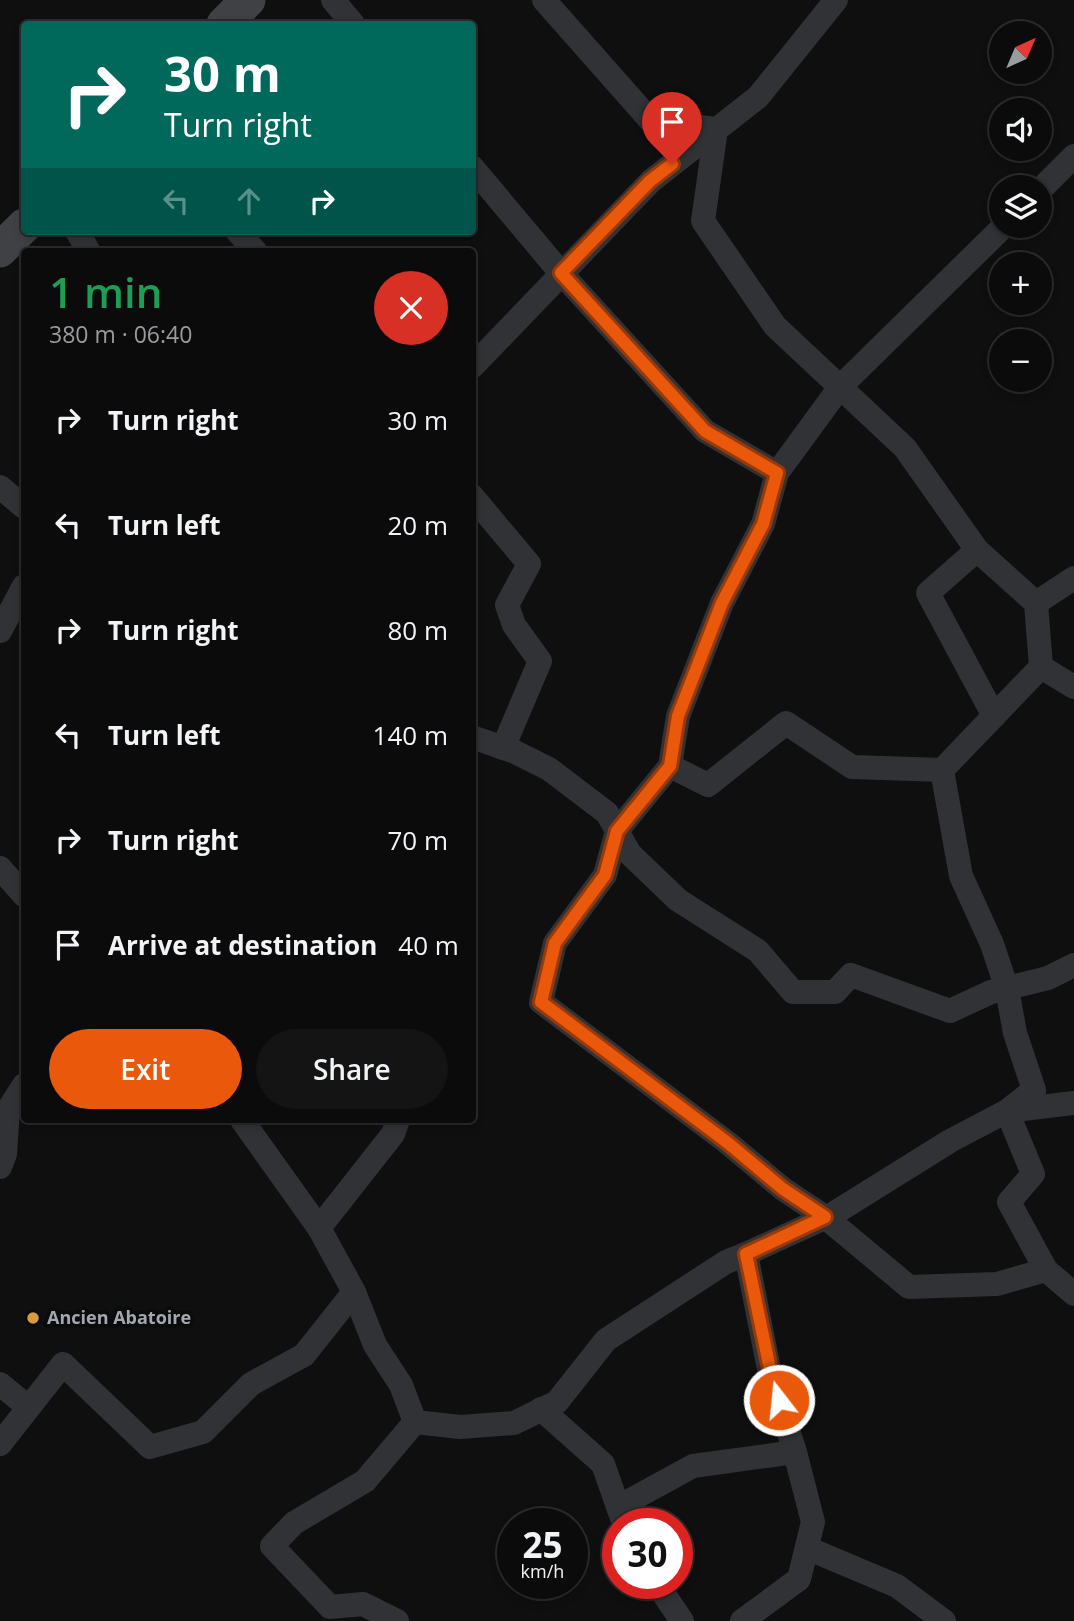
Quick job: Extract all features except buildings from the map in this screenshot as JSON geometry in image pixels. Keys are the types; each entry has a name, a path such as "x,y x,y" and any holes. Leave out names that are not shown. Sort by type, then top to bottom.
{"main road":[{"path":"227,21 248,0"}],"street":[{"path":"333,0 350,21"},
{"path":"544,0 651,121 716,129"},
{"path":"476,363 650,181 758,97 836,0"},
{"path":"670,766 708,785 786,723 852,767 942,770 1041,667 1036,603 977,550 905,448 775,326 703,221 716,129"},
{"path":"1052,178 1074,156"},
{"path":"476,172 561,273 705,431 777,473"},
{"path":"241,235 252,248"},
{"path":"992,238 841,387 777,473 763,524 722,603 678,716 670,766 617,831 605,875 555,943 541,1002 728,1143 783,1189 825,1217 909,1287 997,1284 1046,1270"},
{"path":"0,487 21,504"},
{"path":"476,501 530,564 507,606 514,625 540,661 503,748"},
{"path":"977,550 929,593 994,716"},
{"path":"1036,603 1074,578"},
{"path":"0,631 21,592"},
{"path":"1041,667 1074,688"},
{"path":"476,738 549,769 607,813 630,854 678,901 758,951 793,992 835,992 851,975 950,1011 991,992 1048,978 1074,965"},
{"path":"415,1422 460,1427 514,1423 557,1402 606,1340 726,1262 825,1217 950,1141 1007,1111 1034,1090 992,944 961,876 942,770"},
{"path":"0,868 21,892"},
{"path":"0,1167 5,1154 8,1110 18,1085"},
{"path":"1007,1111 1074,1103"},
{"path":"1007,1111 1033,1174 1009,1202 1046,1270 1074,1294"},
{"path":"244,1123 319,1228 354,1292 375,1345 401,1385 415,1422"},
{"path":"319,1228 393,1134 397,1123"},
{"path":"742,1621 771,1611 799,1579 813,1522 771,1374 746,1254"},
{"path":"0,1444 63,1364 150,1447 203,1432 251,1384 304,1355 354,1292"},
{"path":"0,1384 28,1407"},
{"path":"541,1409 603,1464 619,1508"},
{"path":"397,1621 363,1604 330,1607 272,1546 294,1524 365,1481 415,1422"},
{"path":"631,1508 693,1466 795,1452"},
{"path":"807,1548 897,1586 944,1621"},
{"path":"667,1599 682,1621"}],"place":[{"name":"Ancien Abatoire","path":"33,1318"}],"route":[{"path":"672,164 650,181 561,273 705,431 777,473 763,524 722,603 678,716 670,766 617,831 605,875 555,943 541,1002 728,1143 783,1189 825,1217 746,1254 779,1400"}]}
